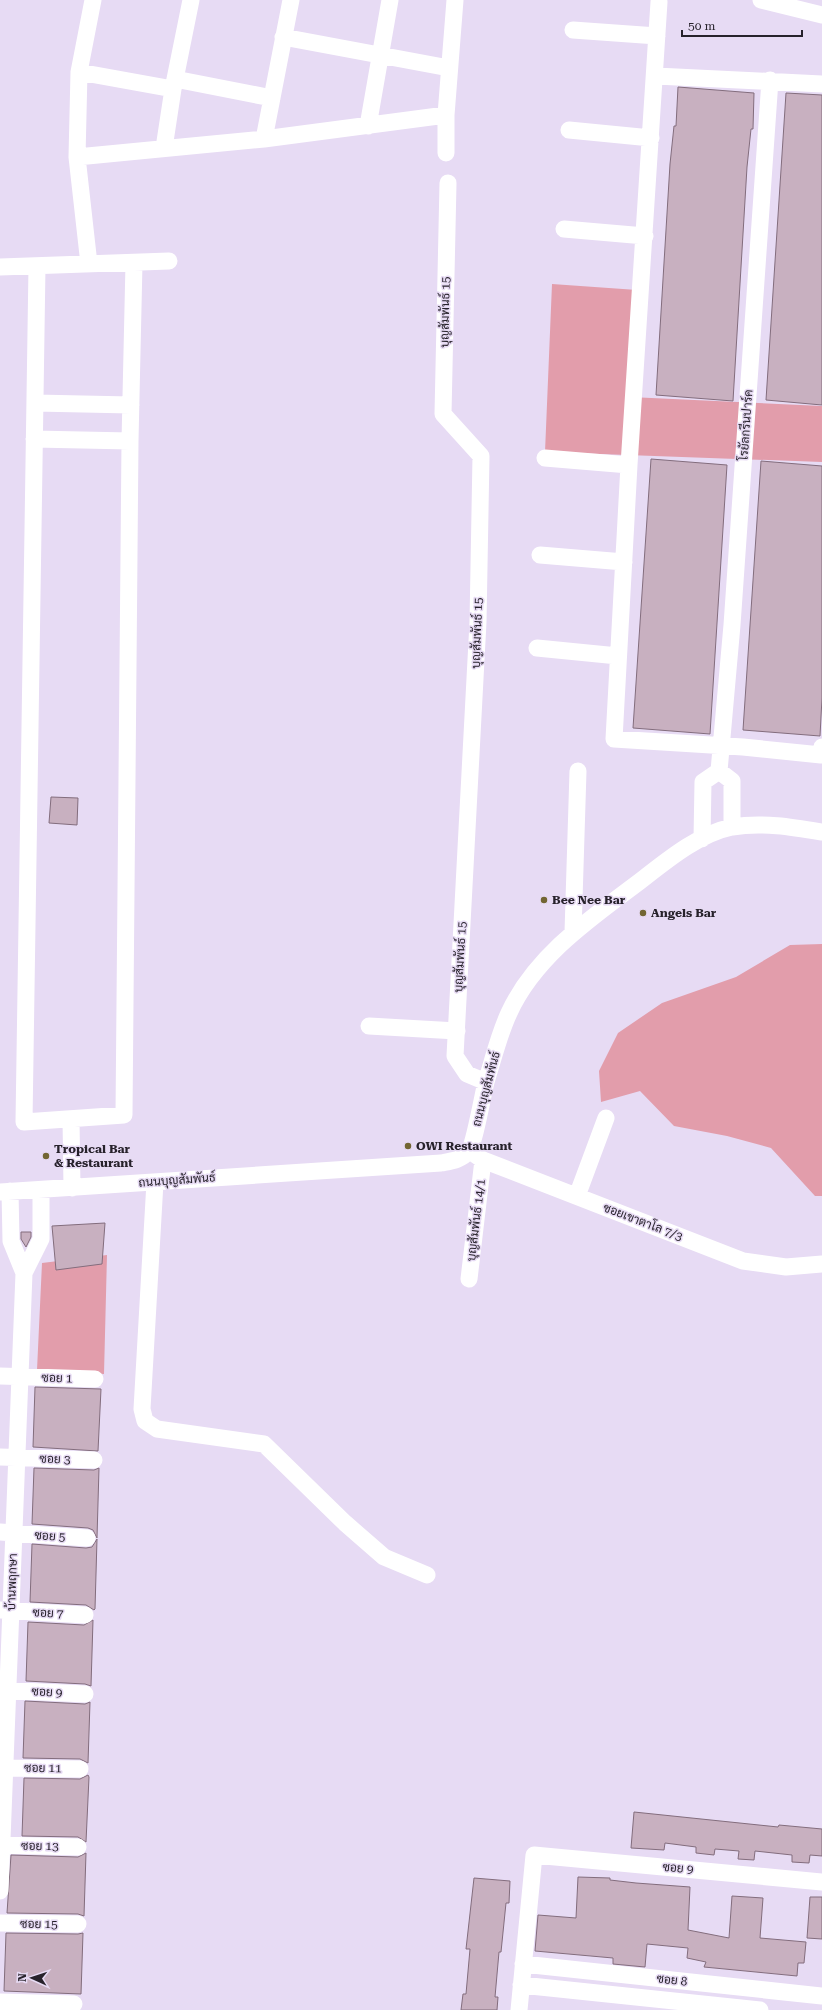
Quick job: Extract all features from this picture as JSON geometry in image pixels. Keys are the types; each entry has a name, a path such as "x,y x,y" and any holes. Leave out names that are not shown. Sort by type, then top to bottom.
{"street":[{"path":"89,264 77,157 79,72 93,0"},
{"path":"164,148 174,84 191,0"},
{"path":"264,139 290,0"},
{"path":"368,126 390,0"},
{"path":"446,153 446,115 449,68 456,0"},
{"path":"761,0 822,15"},
{"path":"659,2 656,76 629,465 614,739 721,746 821,755 822,747"},
{"path":"573,30 657,36"},
{"path":"283,37 449,68"},
{"path":"79,72 272,98"},
{"path":"656,76 770,80 822,84"},
{"name":"โรยัลกรีนปาร์ค","path":"719,770 732,625 770,80"},
{"path":"77,157 264,139 446,115"},
{"path":"569,130 651,138"},
{"name":"บุญสัมพันธ์ 15","path":"448,183 443,414 481,456 478,622 455,1056 467,1074 486,1082"},
{"path":"564,229 645,236"},
{"path":"0,267 169,261"},
{"path":"37,266 24,1122 124,1115 130,441 134,263"},
{"path":"36,403 131,405"},
{"path":"34,439 130,441"},
{"path":"545,458 629,465"},
{"path":"540,555 624,562"},
{"path":"537,648 618,656"},
{"path":"702,839 703,782 719,770 732,781 732,827"},
{"path":"573,932 578,771"},
{"name":"ถนนบุญสัมพันธ์","path":"5,1191 41,1190 441,1163 476,1155 486,1082 509,1013 528,980 573,932 669,859 702,839 732,827 774,825 822,832"},
{"path":"369,1026 456,1031"},
{"path":"71,1118 72,1188"},
{"path":"577,1196 606,1118"},
{"name":"ซอยเขาตาโล 7/3","path":"476,1155 743,1260 786,1267 822,1264"},
{"name":"บุญสัมพันธ์ 14/1","path":"469,1279 476,1155"},
{"path":"154,1182 142,1409 146,1421 157,1428 264,1444 345,1523 384,1557 428,1575"},
{"name":"บ้านพฤกษา","path":"0,1891 8,1458 20,1377 24,1273 41,1239 41,1190"},
{"name":"บ้านพฤกษา","path":"5,1191 10,1241 24,1273"},
{"name":"ซอย 1","path":"0,1376 94,1379"},
{"name":"ซอย 3","path":"8,1458 94,1460"},
{"name":"ซอย 5","path":"7,1533 87,1538"},
{"name":"ซอย 7","path":"5,1610 85,1615"},
{"name":"ซอย 9","path":"4,1690 85,1694"},
{"name":"ซอย 11","path":"2,1768 80,1769"},
{"name":"ซอย 13","path":"1,1845 78,1847"},
{"name":"ซอย 9","path":"523,1964 534,1855 822,1882"},
{"name":"ซอย 15","path":"0,1923 78,1924"},
{"path":"519,2010 523,1964"},
{"name":"ซอย 8","path":"523,1964 822,1996"},
{"name":"ซอย 8","path":"521,1985 760,2010"},
{"path":"0,2002 74,2004"}],"shaded area":[{"path":"552,284 637,290 630,397 822,406 822,462 545,452"},
{"path":"822,944 822,1196 815,1196 771,1148 727,1136 674,1126 640,1091 601,1102 599,1071 618,1033 662,1003 736,977 790,945"},
{"path":"107,1255 104,1374 37,1370 42,1263"}],"building":[{"path":"678,87 754,93 753,129 751,129 747,167 733,401 656,395 670,164 674,126 676,126"},
{"path":"786,93 822,95 822,405 766,400"},
{"path":"651,459 727,465 710,734 633,728"},
{"path":"761,461 822,466 822,698 820,736 743,730"},
{"path":"51,797 78,798 77,825 49,823"},
{"path":"105,1223 102,1264 56,1270 52,1226"},
{"path":"21,1232 31,1232 31,1237 26,1247 21,1239"},
{"path":"35,1387 101,1389 98,1451 33,1447"},
{"path":"34,1468 94,1470 99,1468 97,1538 93,1530 88,1528 32,1524"},
{"path":"97,1539 94,1610 86,1605 30,1602 32,1544 86,1548 92,1547"},
{"path":"93,1620 91,1686 85,1684 26,1681 28,1622 84,1625"},
{"path":"25,1701 85,1704 90,1702 88,1763 80,1759 23,1758"},
{"path":"88,1775 86,1842 78,1837 22,1836 24,1778 80,1779"},
{"path":"634,1812 778,1827 779,1825 822,1829 822,1856 810,1855 809,1863 792,1862 792,1855 755,1851 754,1860 738,1859 739,1851 715,1849 714,1855 696,1853 696,1847 665,1843 664,1850 631,1848"},
{"path":"86,1853 84,1916 78,1914 7,1913 11,1855 78,1857"},
{"path":"578,1877 610,1878 610,1880 636,1883 690,1887 688,1930 729,1938 732,1896 763,1898 760,1938 806,1942 804,1963 798,1963 797,1976 704,1967 706,1962 687,1958 688,1948 647,1944 645,1967 613,1964 613,1958 535,1951 538,1915 576,1918"},
{"path":"474,1878 510,1881 509,1903 506,1903 501,1952 499,1952 495,1997 498,1997 497,2010 461,2010 463,1994 466,1994 470,1949 466,1949"},
{"path":"810,1897 822,1897 822,1939 807,1938"},
{"path":"6,1933 83,1933 81,1994 4,1991"}],"place":[{"name":"Bee Nee Bar","path":"544,900"},
{"name":"Angels Bar","path":"643,913"},
{"name":"OWI Restaurant","path":"408,1146"},
{"name":"Tropical Bar & Restaurant","path":"46,1156"}]}
